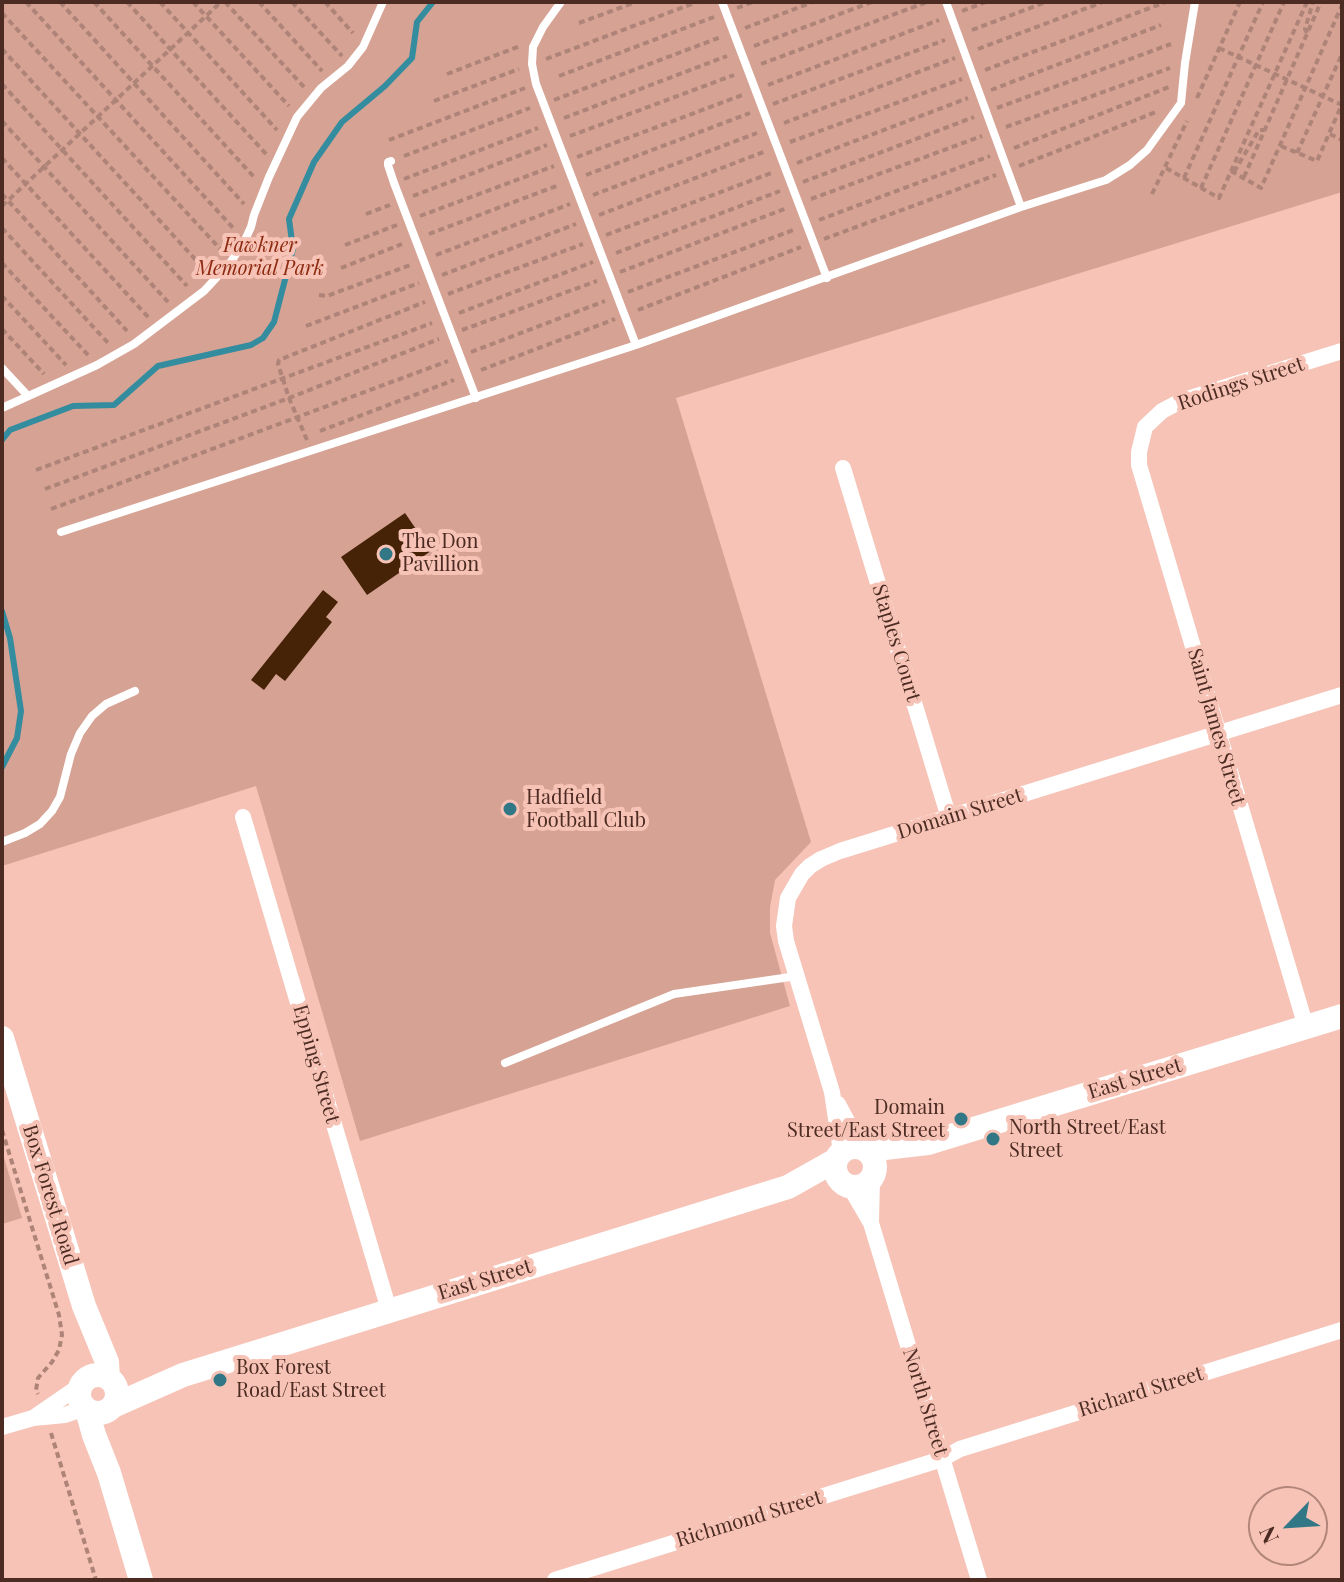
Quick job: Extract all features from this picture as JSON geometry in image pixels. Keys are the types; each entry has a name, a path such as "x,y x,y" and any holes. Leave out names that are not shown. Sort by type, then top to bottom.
{"street":[{"name":"Rodings Street","path":"1145,427 1162,411 1181,401 1342,351"},
{"name":"Saint James Street","path":"1145,427 1140,441 1139,465 1306,1027"},
{"name":"Staples Court","path":"843,468 949,818"},
{"name":"Domain Street","path":"856,1166 786,941 784,926 788,898 802,874 821,859 840,851 1342,695"},
{"name":"Epping Street","path":"243,817 389,1310"},
{"name":"East Street","path":"98,1394 183,1375 1342,1016"},
{"name":"Box Forest Road","path":"2,1038 84,1306 87,1344 98,1394 109,1473 141,1580"},
{"name":"North Street","path":"856,1166 979,1580"},
{"name":"Richard Street","path":"942,1459 960,1449 1342,1330"},
{"path":"41,1415 65,1415 98,1394"},
{"path":"2,1427 98,1394"},
{"name":"Richmond Street","path":"555,1580 942,1459"}],"lane":[{"path":"2,408 97,365 137,342 197,297 214,280 245,240 275,163 298,115 349,64 364,44 383,2"},
{"path":"561,2 543,27 531,52 536,84 636,345"},
{"path":"722,2 827,278"},
{"path":"946,2 1021,207"},
{"path":"61,532 636,345 1021,207 1106,180 1147,150 1181,103 1195,2"},
{"path":"391,161 388,165 394,183 476,398"},
{"path":"2,368 28,396"},
{"path":"2,842 40,824 52,811 60,797 80,733 92,716 106,704 135,691"},
{"path":"505,1063 674,994 798,975"}],"path":[{"path":"26,2 245,240"},
{"path":"60,2 254,215"},
{"path":"94,2 265,189"},
{"path":"127,2 275,163"},
{"path":"160,2 286,139"},
{"path":"193,2 298,115"},
{"path":"2,206 223,2 313,97"},
{"path":"259,2 330,80"},
{"path":"292,2 349,64"},
{"path":"325,2 364,44"},
{"path":"579,23 636,2"},
{"path":"434,101 697,2"},
{"path":"559,76 753,2"},
{"path":"391,161 813,2"},
{"path":"564,118 872,2"},
{"path":"366,214 927,2"},
{"path":"345,245 986,2"},
{"path":"341,268 1046,2"},
{"path":"319,295 327,296 1103,2"},
{"path":"306,326 1166,2"},
{"path":"1184,178 1263,2"},
{"path":"1201,188 1284,2"},
{"path":"1307,33 1310,2"},
{"path":"1166,168 1219,198 1310,2"},
{"path":"1244,177 1321,2"},
{"path":"1232,172 1261,188 1342,5"},
{"path":"2,13 231,261"},
{"path":"312,451 289,398 279,360 1161,25"},
{"path":"447,74 537,40"},
{"path":"1219,48 1342,105 1317,161 1280,145"},
{"path":"2,49 214,280"},
{"path":"1297,153 1342,54"},
{"path":"2,84 197,297"},
{"path":"389,140 536,84"},
{"path":"320,431 1181,103"},
{"path":"2,121 178,312"},
{"path":"394,183 552,123"},
{"path":"1232,172 1259,130 1264,130"},
{"path":"1329,133 1342,140"},
{"path":"2,158 158,328"},
{"path":"2,194 137,342"},
{"path":"2,228 117,353"},
{"path":"2,263 97,365"},
{"path":"2,296 74,374"},
{"path":"2,329 53,384"},
{"name":"Box Forest Road","path":"2,1130 59,1315 62,1335 59,1350 36,1383 41,1415 96,1580"}],"green space":[{"name":"Fawkner Memorial Park","path":"2,2 1342,2 1342,192 676,398 811,842 775,880 770,907 770,933 790,1006 360,1141 256,786 2,866"},
{"path":"2,1151 22,1218 2,1224"}],"building":[{"name":"The Don Pavillion","path":"405,513 431,551 367,595 341,557"},
{"path":"323,590 338,602 326,617 332,622 285,681 276,674 264,690 251,680"}],"waterway":[{"path":"2,440 10,430 73,406 114,405 158,366 251,345 263,338 274,322 293,249 289,219 314,162 342,122 385,86 412,58 417,22 433,2"},
{"path":"2,611 10,638 21,711 17,738 2,767"}],"place":[{"name":"The Don Pavillion","path":"386,554"},
{"name":"Hadfield Football Club","path":"510,809"},
{"name":"Domain Street/East Street","path":"961,1119"},
{"name":"North Street/East Street","path":"993,1139"},
{"name":"Box Forest Road/East Street","path":"220,1380"}]}
